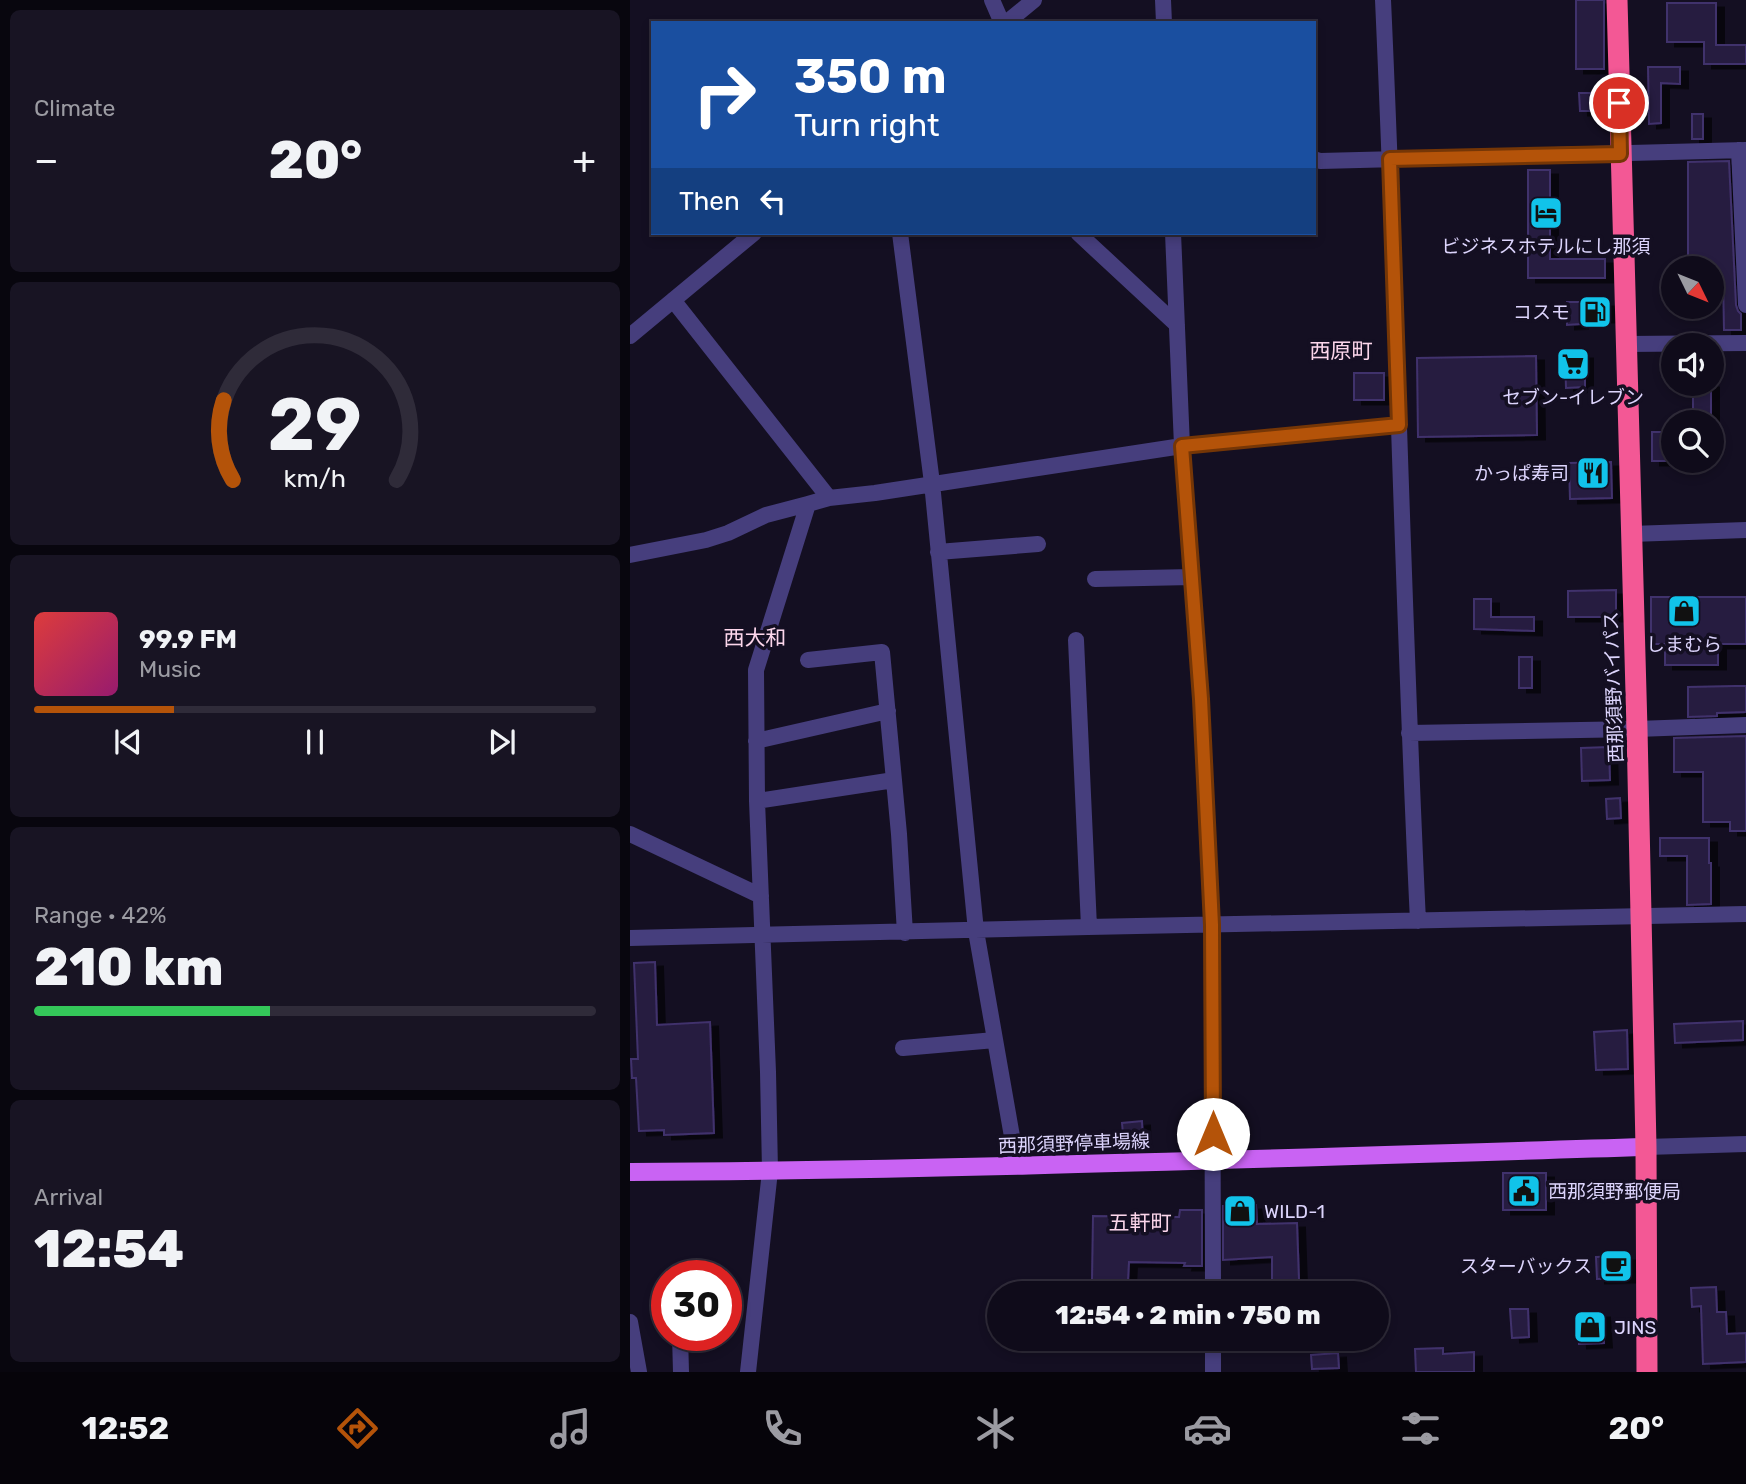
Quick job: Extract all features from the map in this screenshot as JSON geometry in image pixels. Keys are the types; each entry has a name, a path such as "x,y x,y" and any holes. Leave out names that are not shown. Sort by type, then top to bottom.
{"highway":[{"name":"西那須野バイパス","path":"1617,0 1637,729 1646,1147 1647,1372"}],"main road":[{"name":"西那須野停車場線","path":"630,1172 1017,1165 1646,1147"}],"street":[{"path":"992,0 1003,21"},
{"path":"1007,21 1034,0"},
{"path":"1163,0 1164,21"},
{"path":"1383,0 1418,921"},
{"path":"1316,160 1743,150 1746,306"},
{"path":"630,336 752,235"},
{"path":"900,235 932,483 976,931 1017,1165"},
{"path":"1079,235 1177,325"},
{"path":"1173,235 1182,446 1201,699 1212,925 1213,1281"},
{"path":"673,300 829,498"},
{"path":"1626,344 1746,343"},
{"path":"630,555 706,540 766,515 829,498 1182,446 1399,425"},
{"path":"748,1372 770,1171 757,801 756,670 808,504"},
{"path":"1631,534 1746,530"},
{"path":"938,552 1038,544"},
{"path":"1095,579 1192,576"},
{"path":"1076,640 1089,927"},
{"path":"808,660 883,652 905,933"},
{"path":"756,741 888,711"},
{"path":"1409,733 1746,725"},
{"path":"757,801 894,780"},
{"path":"630,834 761,896"},
{"path":"630,938 1746,914"},
{"path":"903,1048 995,1040"},
{"path":"1646,1147 1746,1144"},
{"path":"630,1322 639,1372"},
{"path":"680,1351 681,1372"},
{"path":"1213,1351 1213,1372"}],"building":[{"path":"1576,0 1604,0 1604,69 1576,69"},
{"path":"1667,3 1716,3 1716,45 1746,45 1746,64 1704,64 1704,42 1667,42"},
{"path":"1648,67 1680,67 1680,84 1661,83 1661,123 1649,124"},
{"path":"1579,93 1606,93 1607,111 1580,111"},
{"path":"1692,114 1703,114 1703,139 1692,139"},
{"path":"1729,161 1736,305 1741,314 1741,330 1724,330 1724,256 1688,256 1688,162"},
{"path":"1528,170 1550,170 1550,259 1605,259 1605,278 1528,278"},
{"path":"1567,302 1608,302 1608,318 1580,318 1580,324 1567,325"},
{"path":"1565,354 1585,354 1585,387 1566,388"},
{"path":"1536,356 1537,435 1418,437 1417,358"},
{"path":"1354,373 1384,373 1384,400 1354,400"},
{"path":"1693,396 1711,396 1711,410 1693,410"},
{"path":"1652,432 1661,432 1661,461 1652,461"},
{"path":"1611,462 1612,498 1570,499 1569,463"},
{"path":"1616,590 1616,617 1568,617 1568,591"},
{"path":"1651,597 1746,597 1746,644 1718,644 1718,665 1665,665 1665,644 1651,644"},
{"path":"1474,599 1491,599 1491,617 1534,617 1534,631 1474,629"},
{"path":"1519,657 1532,657 1532,688 1519,688"},
{"path":"1746,686 1746,712 1688,717 1688,687"},
{"path":"1746,736 1746,831 1730,831 1730,822 1703,822 1703,772 1674,772 1674,738"},
{"path":"1609,747 1610,780 1582,781 1581,748"},
{"path":"1620,798 1621,818 1607,819 1606,799"},
{"path":"1660,838 1709,838 1711,904 1687,905 1687,856 1660,856"},
{"path":"655,962 657,1025 710,1022 714,1133 664,1135 664,1130 639,1131 636,1078 632,1078 631,1059 638,1059 634,963"},
{"path":"1743,1021 1743,1040 1675,1043 1674,1024"},
{"path":"1627,1030 1628,1069 1596,1070 1594,1032"},
{"path":"1142,1121 1143,1144 1124,1145 1122,1123"},
{"name":"西那須野郵便局","path":"1503,1173 1546,1173 1546,1210 1503,1210"},
{"path":"1256,1205 1257,1224 1297,1223 1299,1280 1272,1280 1272,1257 1223,1260 1223,1206"},
{"path":"1180,1210 1202,1210 1202,1266 1129,1262 1128,1281 1092,1280 1093,1216 1179,1217"},
{"path":"1629,1256 1629,1278 1597,1279 1596,1257"},
{"path":"1716,1287 1717,1312 1726,1312 1727,1334 1746,1333 1746,1362 1703,1364 1701,1306 1692,1307 1691,1288"},
{"path":"1510,1309 1528,1309 1529,1337 1512,1338"},
{"path":"1602,1313 1604,1343 1579,1344 1577,1314"},
{"path":"1443,1348 1443,1354 1474,1352 1474,1372 1416,1372 1415,1349"},
{"path":"1338,1353 1339,1368 1312,1369 1311,1355"}],"place":[{"name":"ビジネスホテルにし那須","path":"1546,213"},
{"name":"コスモ","path":"1595,312"},
{"name":"セブン-イレブン","path":"1573,364"},
{"name":"かっぱ寿司","path":"1593,473"},
{"name":"しまむら","path":"1684,611"},
{"name":"西那須野郵便局","path":"1524,1191"},
{"name":"WILD-1","path":"1240,1211"},
{"name":"スターバックス","path":"1616,1266"},
{"name":"JINS","path":"1590,1327"}],"district":[{"name":"西原町","path":"1341,351"},
{"name":"西大和","path":"755,638"},
{"name":"五軒町","path":"1140,1223"}],"route":[{"path":"1213,1134 1212,925 1201,699 1182,446 1399,425 1390,159 1620,154 1619,103"}]}
